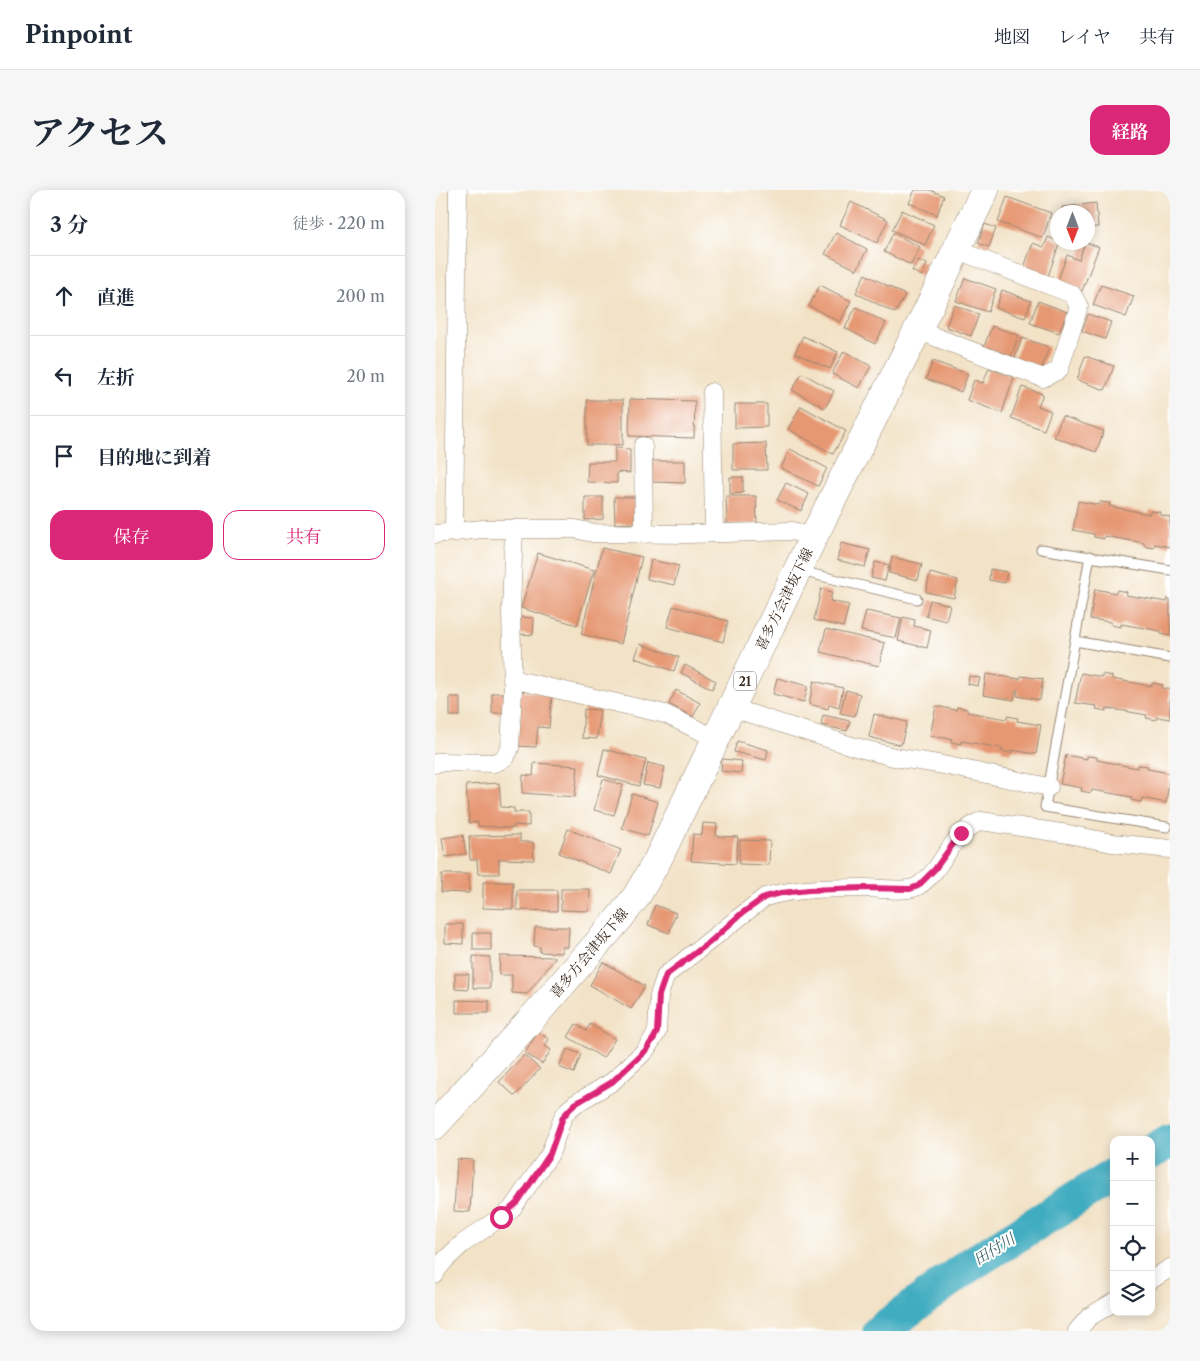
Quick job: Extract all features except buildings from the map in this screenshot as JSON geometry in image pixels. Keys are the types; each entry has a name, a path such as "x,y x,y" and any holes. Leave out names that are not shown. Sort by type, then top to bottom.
{"main road":[{"name":"喜多方会津坂下線","path":"437,1118 580,965 636,897 657,861 813,538 985,190"}],"street":[{"path":"454,533 458,190"},
{"path":"917,330 1043,378 1059,370 1079,306 1072,294 957,250"},
{"path":"712,392 714,533"},
{"path":"643,446 644,534"},
{"path":"435,534 483,530 575,529 593,533 644,534 793,531 813,538"},
{"path":"435,764 439,762 494,763 502,761 507,756 510,748 513,690 511,611 514,530"},
{"path":"512,679 665,714 717,739"},
{"path":"732,708 852,746 894,757 1049,787"},
{"path":"435,1275 445,1260 462,1244 511,1210 550,1154 563,1117 569,1110 575,1104 612,1082 645,1051 657,1032 659,995 666,975 765,897 809,890 910,889 918,886 935,869 961,833 971,825 981,821 1068,834 1112,843 1170,849"},
{"path":"1155,1277 1170,1268"},
{"path":"1077,1331 1089,1317 1110,1304"}],"lane":[{"path":"1041,549 1170,570"},
{"path":"1090,556 1045,807 1167,827"},
{"path":"797,571 917,599"},
{"path":"1075,641 1170,658"}],"waterway":[{"name":"田付川","path":"1155,1150 1170,1141"},
{"name":"田付川","path":"880,1331 971,1264 1110,1177"}],"route":[{"path":"501,1217 517,1203 550,1154 563,1117 575,1104 612,1082 645,1051 654,1038 657,1032 659,995 666,975 765,897 809,890 910,889 918,886 935,869 961,833"}]}
